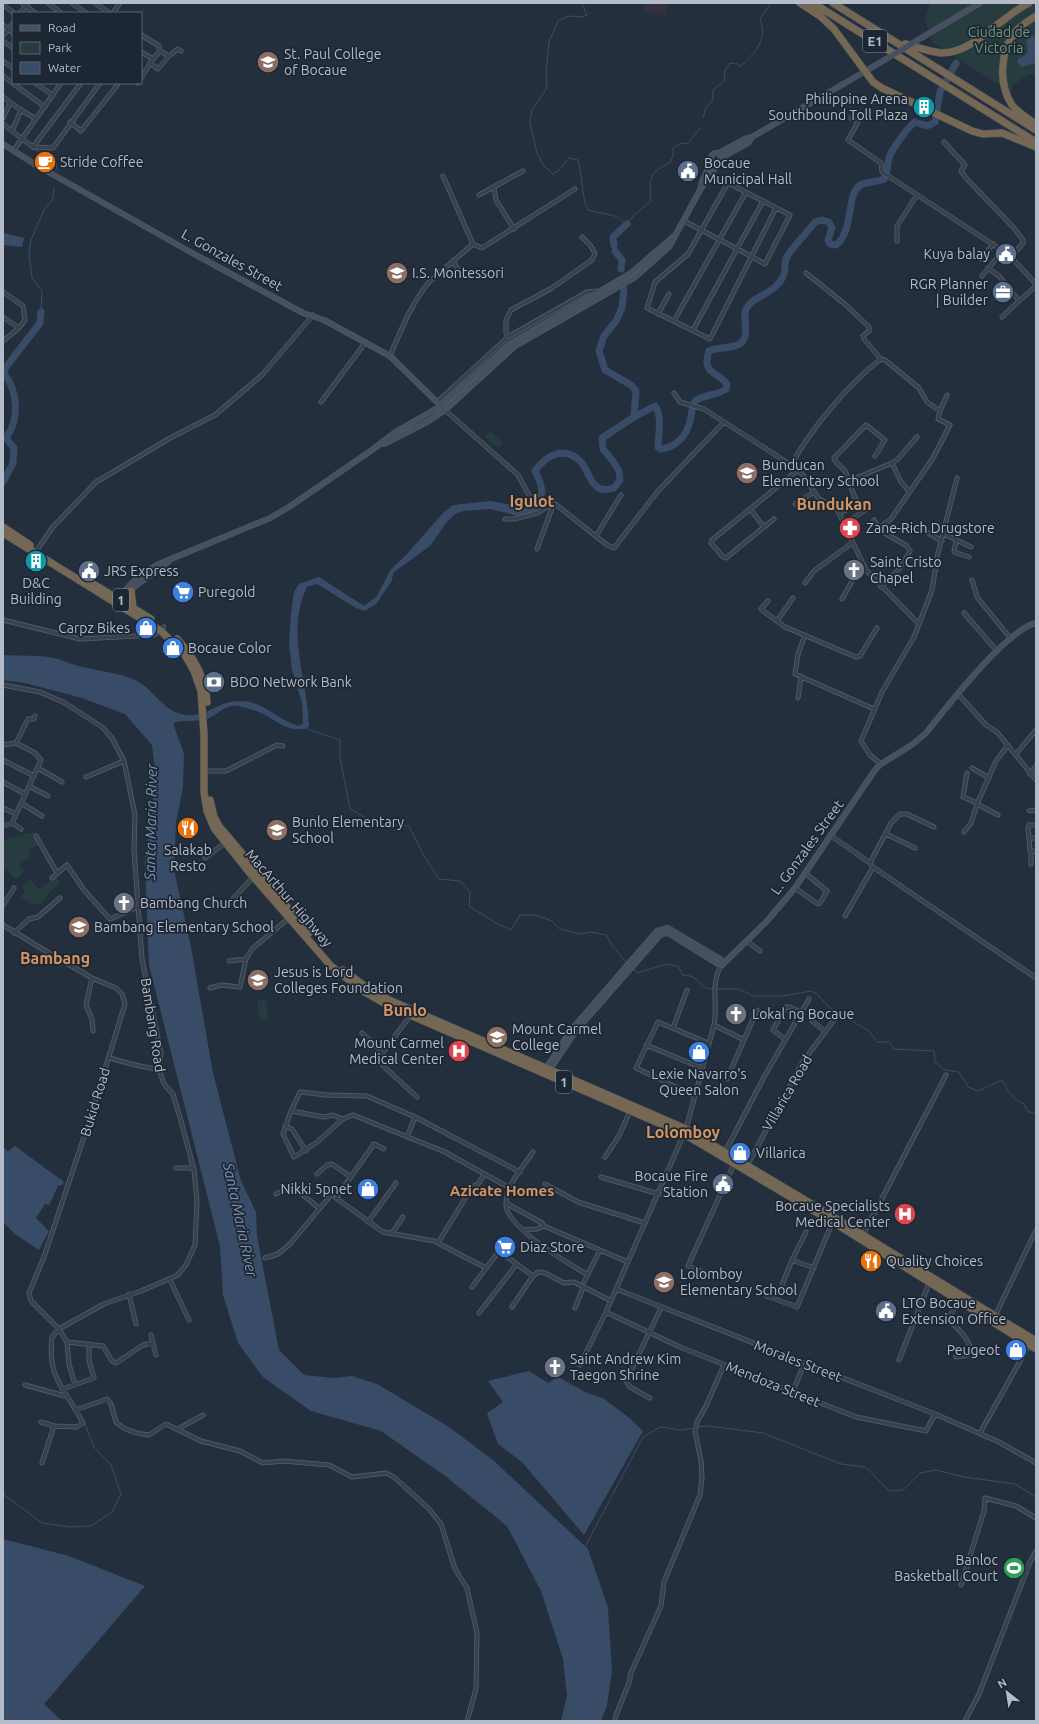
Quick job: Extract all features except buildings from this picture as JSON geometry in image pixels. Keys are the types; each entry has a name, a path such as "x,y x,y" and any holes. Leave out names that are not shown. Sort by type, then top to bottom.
{"highway":[{"path":"800,3 820,16 834,29 873,82 882,88 972,131 983,134 1002,133 1036,147"},
{"name":"E1","path":"813,3 1036,142"},
{"name":"E1","path":"833,3 1036,130"},
{"path":"893,41 940,53 952,52 975,41 1015,10 1029,3"},
{"path":"1036,16 1017,31 1011,38 1004,57 1003,72 1006,91 1012,105 1018,112 1036,124"},
{"name":"MacArthur Highway","path":"3,527 36,551"},
{"name":"MacArthur Highway","path":"3,533 36,551 162,629"},
{"path":"131,591 132,608"},
{"name":"MacArthur Highway","path":"119,603 132,608 182,644 201,674 206,729 206,771 209,798 214,817 227,841 292,916 334,962 349,975 411,1013 685,1132 746,1167 1033,1341"},
{"name":"MacArthur Highway","path":"547,1071 630,1111 685,1132"},
{"name":"MacArthur Highway","path":"724,1154 734,1163 746,1167"},
{"name":"MacArthur Highway","path":"960,1298 995,1316 1033,1341 1036,1349"}],"main road":[{"path":"119,603 131,583 146,571 270,518 289,507 398,431 441,406 514,347 632,275 674,236 684,221 700,190 701,183 713,162 712,154 720,156 748,143 752,137 980,3"},
{"name":"L. Gonzales Street","path":"3,144 186,249 303,313 324,320 390,356 441,406"},
{"path":"713,162 720,161 720,156"},
{"path":"441,406 511,343 598,291 613,286"},
{"path":"119,603 149,574 174,558"},
{"name":"L. Gonzales Street","path":"723,964 767,921 794,888 881,764 922,737 997,651 1023,629 1036,623"},
{"path":"547,1071 575,1032 657,930 668,928 723,964"}],"street":[{"path":"22,3 27,4 34,12"},
{"path":"48,3 60,12"},
{"path":"72,3 85,12"},
{"path":"95,3 108,12"},
{"path":"113,12 119,3"},
{"path":"21,12 27,4"},
{"path":"3,5 13,12"},
{"path":"3,36 12,24"},
{"path":"3,25 12,32"},
{"path":"142,36 159,46 160,51 169,56"},
{"path":"3,41 12,47"},
{"path":"150,64 158,69 169,56 178,49 182,51"},
{"path":"142,76 160,51"},
{"path":"142,53 153,59"},
{"path":"3,61 12,67"},
{"path":"3,76 12,83"},
{"path":"14,84 44,107"},
{"path":"36,84 53,95"},
{"path":"14,150 60,84"},
{"path":"32,147 80,84"},
{"path":"3,124 32,147 53,148 70,122 99,84"},
{"path":"70,122 81,130 118,84"},
{"path":"3,97 36,119"},
{"path":"3,118 10,103"},
{"path":"12,131 21,110"},
{"path":"851,118 858,122 848,140 881,163 883,173 1003,251 1011,257 1036,285 1002,316"},
{"path":"944,142 965,165 961,171 966,178 1013,227 1023,240 1023,243 1011,257"},
{"path":"479,195 523,171"},
{"path":"443,176 473,244 482,248 575,190"},
{"path":"684,221 702,230 720,240 752,257 766,264 790,215 728,183 702,230 688,254 655,282 647,308 710,339 752,257 776,208"},
{"path":"494,188 496,200 514,229"},
{"path":"674,321 746,192"},
{"path":"897,241 897,226 917,196"},
{"path":"693,330 763,201"},
{"path":"508,338 506,333 506,320 511,310 552,288 592,260 595,254 594,250 582,237"},
{"path":"390,356 411,308 424,288 473,244"},
{"path":"972,252 980,259 993,244"},
{"path":"982,276 1003,251"},
{"path":"453,262 461,273 468,273"},
{"path":"988,268 1001,279 1018,301"},
{"path":"806,273 846,305 869,327 869,331 863,338 882,360 885,360 919,388 927,402 940,411"},
{"path":"542,508 533,500 518,476 441,406 508,338 587,292 598,291"},
{"path":"3,292 23,306 25,320 19,328 5,337 3,341"},
{"path":"658,314 669,294"},
{"path":"36,551 52,528 101,479 172,437 215,415 243,392 276,360 312,315"},
{"path":"3,316 19,328"},
{"path":"321,402 365,343"},
{"path":"791,465 802,446 853,384 882,360"},
{"path":"674,393 680,402 704,409 798,470 814,492 822,500 832,503 836,507 864,568 919,624"},
{"path":"879,528 891,519 909,491 934,458 950,427 949,424 938,419 947,395"},
{"path":"554,503 612,548 615,547 658,491 723,422"},
{"path":"839,514 857,503 845,471 834,461 834,458 865,425 885,440 875,456"},
{"path":"848,481 892,463 898,459 916,437"},
{"path":"892,463 900,482 909,491"},
{"path":"774,519 726,558 723,557 715,548 711,540 798,470"},
{"path":"881,764 870,755 861,741 874,709 914,637 932,590 957,478"},
{"path":"795,504 814,492"},
{"path":"596,536 621,495"},
{"path":"505,519 514,519 529,515 554,503"},
{"path":"536,549 554,503"},
{"path":"844,524 870,507"},
{"path":"750,509 764,527"},
{"path":"874,520 881,531 907,546 910,551 900,568 881,587"},
{"path":"920,528 942,541"},
{"path":"944,534 971,547"},
{"path":"956,541 954,552 969,557"},
{"path":"805,582 814,571 852,543"},
{"path":"842,599 855,576 864,568"},
{"path":"972,580 977,597 1011,639"},
{"path":"777,621 793,598"},
{"path":"768,601 761,609 785,627 857,658 860,656 877,628"},
{"path":"964,613 997,651"},
{"path":"3,620 80,639 154,635 162,629"},
{"path":"805,635 794,672 795,674 874,709"},
{"path":"798,698 800,677"},
{"name":"Bambang Road","path":"3,685 40,692 65,703 102,727 112,738 124,761 128,773 135,815 134,850 142,959 161,1053 159,1069 164,1084 173,1094 193,1168 198,1201 195,1245 186,1265 170,1280 104,1304 59,1329"},
{"path":"958,694 986,725 997,732 1036,780"},
{"path":"16,743 29,718 33,719 35,716"},
{"path":"1016,754 1036,730"},
{"path":"3,745 16,743 40,758 41,762 12,822 3,826"},
{"path":"206,771 226,771 277,744 283,746"},
{"path":"964,832 971,823 977,804 996,761 1008,745"},
{"path":"3,760 34,776"},
{"path":"86,777 124,761"},
{"path":"1030,774 1036,766"},
{"path":"38,768 62,782"},
{"path":"972,768 989,778"},
{"path":"967,773 963,797 998,815"},
{"path":"3,782 25,794"},
{"path":"29,786 48,796"},
{"path":"21,803 42,816"},
{"path":"3,808 16,814"},
{"path":"1029,811 1036,810"},
{"path":"870,863 891,823 902,814 934,827"},
{"path":"12,822 21,829"},
{"path":"1031,864 1028,826 1036,825"},
{"path":"886,834 915,848"},
{"path":"830,835 870,863 873,867 1036,978"},
{"path":"36,836 57,873"},
{"path":"1029,838 1036,838"},
{"path":"205,858 227,841"},
{"path":"1031,851 1036,852"},
{"path":"52,878 67,865 84,890 110,919 138,907"},
{"path":"845,916 873,867"},
{"path":"794,888 818,904 820,903 827,891 804,873"},
{"path":"231,901 255,875"},
{"path":"3,905 14,888"},
{"path":"15,931 29,919 38,917 60,898"},
{"path":"210,988 221,985 240,987 246,959 252,949 292,916"},
{"name":"Bukid Road","path":"3,925 92,978 116,988 124,999 124,1008 109,1058 44,1257 29,1293 31,1300 59,1329"},
{"path":"747,941 760,951"},
{"path":"229,961 246,959"},
{"name":"L. Gonzales Street","path":"685,1132 714,1025 715,978 723,964"},
{"path":"92,978 86,1005 92,1019 93,1031"},
{"path":"673,1028 687,990"},
{"path":"724,1154 785,1039 809,999"},
{"path":"785,1039 773,1030 786,1007 789,1006 801,1012"},
{"path":"727,1079 757,1010"},
{"path":"411,1013 382,1052 378,1060 416,1097"},
{"name":"Villarica Road","path":"746,1167 802,1063 834,1020"},
{"path":"812,1021 825,1031"},
{"path":"695,1096 636,1069 658,1022 708,1043"},
{"path":"714,1025 744,1040"},
{"path":"362,1033 382,1052"},
{"path":"646,1045 702,1068"},
{"path":"109,1058 134,1064 145,1069 159,1069"},
{"path":"862,1237 946,1075"},
{"path":"510,1188 484,1175 445,1152 353,1115 343,1119 306,1151 294,1157 283,1134 285,1126 300,1092 327,1095 367,1096 415,1117 520,1172"},
{"path":"291,1111 324,1117 333,1115 343,1119"},
{"path":"605,1157 620,1136 630,1111"},
{"path":"407,1137 415,1117"},
{"path":"285,1126 292,1130 306,1151"},
{"path":"580,1365 611,1301 685,1132"},
{"path":"336,1198 374,1144 384,1149"},
{"path":"533,1152 510,1188 506,1203 509,1214 523,1230 588,1275"},
{"path":"712,1275 688,1266 734,1163"},
{"path":"317,1174 326,1165 332,1164 351,1177"},
{"path":"176,1168 193,1168"},
{"path":"438,1243 472,1187 478,1184 484,1175"},
{"path":"602,1177 658,1194"},
{"path":"368,1222 396,1183"},
{"path":"545,1184 578,1202 645,1223"},
{"path":"318,1186 383,1232 438,1243 486,1268"},
{"path":"276,1194 292,1187 319,1208"},
{"path":"265,1258 278,1254 290,1244 331,1195"},
{"path":"506,1203 542,1223 544,1226 628,1262"},
{"path":"392,1234 403,1217"},
{"path":"767,1296 797,1307 834,1220"},
{"path":"523,1230 532,1230 544,1226"},
{"path":"995,1316 1036,1230"},
{"path":"782,1285 792,1260 806,1232"},
{"path":"584,1282 600,1250"},
{"path":"472,1287 499,1251 533,1276"},
{"path":"792,1260 814,1268"},
{"path":"478,1314 516,1264"},
{"path":"512,1307 533,1276 538,1272 545,1273 564,1283 574,1282 582,1288 611,1301"},
{"path":"170,1280 189,1320"},
{"path":"899,1360 931,1280"},
{"path":"574,1308 582,1288"},
{"name":"Morales Street","path":"616,1289 661,1308 935,1414 980,1433 1036,1463"},
{"path":"129,1294 136,1324"},
{"path":"956,1357 968,1355 971,1352 971,1348 966,1338 949,1317 960,1298"},
{"path":"650,1398 630,1387 626,1381 661,1308"},
{"name":"Mendoza Street","path":"606,1312 724,1365 871,1421 926,1431 935,1414"},
{"path":"41,1422 54,1426 80,1426 83,1423 77,1409 65,1396 63,1388 51,1366 50,1352 52,1337 59,1329 67,1342 68,1364 76,1385"},
{"path":"151,1335 156,1356"},
{"path":"980,1433 1033,1341"},
{"path":"67,1342 103,1346 112,1361 116,1363 143,1345 153,1343"},
{"path":"63,1388 76,1385 95,1377 89,1361 89,1344"},
{"path":"793,1391 804,1364"},
{"path":"615,1718 630,1680 630,1675 661,1606 664,1582 701,1491 701,1461 695,1431 697,1422 706,1406 724,1365"},
{"path":"25,1385 65,1396"},
{"path":"77,1409 107,1399 110,1400 116,1422 127,1430 149,1435 166,1424 201,1441 240,1451 263,1463 284,1461 329,1465 352,1477 386,1473 394,1477 429,1509 441,1524 455,1569 467,1588 478,1633 476,1689 467,1721"},
{"path":"178,1429 203,1415"},
{"path":"42,1463 54,1426"},
{"path":"961,1585 984,1511 985,1498 1016,1506 1036,1518"},
{"path":"965,1721 980,1694 1030,1562 1036,1551"}],"shaded area":[{"path":"637,3 669,3 665,16 644,12 644,4"}],"green space":[{"name":"Ciudad de Victoria","path":"930,3 1036,3 1036,76 1029,74 1012,86 1012,93 932,42 925,19"},
{"path":"490,431 503,442 498,448 485,437"},
{"path":"33,832 40,844 28,850 32,856 19,865 24,871 16,879 3,866 3,840"},
{"path":"56,877 60,883 47,895 41,905 38,902 35,906 21,897 25,890 22,888 30,879 39,889"},
{"path":"266,999 268,1018 260,1020 257,1000"}],"water":[{"path":"1031,36 1036,37 1036,63 1021,67 1017,61 1019,58 1026,55 1028,51 1026,40"},
{"path":"3,233 24,238 22,247 3,245"},
{"name":"Santa Maria River","path":"491,501 517,506 515,515 490,509 463,511 455,514 446,523 430,546 394,572 391,582 376,604 365,611 356,608 317,584 307,587 301,604 298,621 298,639 299,656 308,709 309,727 302,729 289,728 258,712 237,706 229,706 209,718 173,723 184,754 183,787 176,823 174,870 191,947 213,1073 241,1181 256,1212 257,1236 279,1350 304,1375 333,1378 352,1376 377,1384 449,1427 493,1460 588,1549 608,1608 612,1671 607,1705 601,1721 561,1721 567,1696 563,1659 541,1591 507,1526 444,1475 381,1431 311,1411 263,1377 238,1343 223,1295 220,1246 149,965 145,862 156,776 152,745 125,714 82,698 25,683 3,680 3,655 49,657 82,667 130,678 142,684 170,709 181,714 198,714 225,703 241,701 257,704 299,726 303,723 302,703 292,670 289,643 294,592 299,584 319,577 364,606 377,596 391,569 406,555 443,513 453,505"},
{"path":"15,1146 64,1182 62,1185 58,1186 49,1205 45,1204 36,1218 49,1231 39,1250 15,1234 3,1222 3,1147 8,1151"},
{"path":"529,1371 548,1383 558,1377 587,1393 603,1398 628,1417 643,1431 584,1535 522,1462 498,1444 487,1413 503,1402 488,1381"},
{"path":"3,1539 69,1556 145,1586 44,1704 62,1721 3,1721"}],"waterway":[{"path":"582,3 587,15 581,17 569,16 558,21 549,42 546,73 547,88 532,110 530,122 537,153 544,166 553,174 559,170 569,158 578,160 584,200 588,210 615,216 627,224 634,215 651,201 650,187 652,177 654,173 670,163 673,156 673,148 680,144 688,143 700,128"},
{"path":"703,118 706,108 713,100 713,90 724,81 725,70 730,63 738,64 740,67 751,57 759,46 762,33 760,19 771,3"},
{"path":"695,401 726,389 727,384 711,371 707,364 709,351 735,346 742,342 746,330 746,309 752,302 777,285 781,280 788,255 815,222 822,220 829,222 832,228 828,240 830,244 836,245 846,230 853,195 857,188 862,184 884,179 889,158 896,144 915,122 923,125 928,125 935,122 940,92 956,63"},
{"path":"25,143 32,149 55,156 57,170"},
{"path":"41,312 42,291 32,278 29,254 31,240 44,210 53,199 54,187"},
{"path":"614,245 613,237 627,224"},
{"path":"615,251 622,260 621,269"},
{"path":"624,289 622,308 616,321 604,336 599,351 605,370 631,385 636,391 634,417"},
{"path":"3,482 13,463 14,448 6,438 14,422 16,405 12,388 4,373 6,367 40,323 41,312"},
{"path":"506,509 516,512 532,510 539,500 542,492 535,471 545,460 556,454 569,454 575,457 581,462 598,488 605,490 614,488 620,480 619,471 603,449 602,438 634,417 655,406 659,415 660,426 658,447 661,449 668,447 684,436 689,424 692,410"},
{"path":"305,728 340,740 340,757 350,809 375,823 409,826 423,854 439,879 460,881 470,892 469,906 496,923 511,930 520,915 536,915 552,921 560,929 581,934 591,932 606,935 613,947 627,963"},
{"path":"634,969 637,973 667,964 678,966 683,975 693,977 704,987 713,989"},
{"path":"716,989 739,989 753,996 783,996 811,991 817,994 831,1009 869,1031 877,1042 889,1042 894,1049 934,1051 935,1062 945,1070 959,1072 968,1087 978,1091 1002,1080 1008,1091 1015,1099 1025,1105 1027,1111 1036,1114"},
{"path":"3,1494 42,1523 70,1527 91,1526 112,1512 121,1494 111,1465 94,1447 85,1424"},
{"path":"697,1427 708,1426 763,1433 841,1464 866,1467 889,1491 903,1490 920,1473 936,1470 964,1477 1015,1484 1036,1497"},
{"path":"585,1547 643,1437 660,1427 681,1430 694,1428"}],"place":[{"name":"St. Paul College of Bocaue","path":"268,62"},
{"name":"Philippine Arena Southbound Toll Plaza","path":"924,107"},
{"name":"Stride Coffee","path":"45,162"},
{"name":"Bocaue Municipal Hall","path":"688,171"},
{"name":"Kuya balay","path":"1006,254"},
{"name":"I.S. Montessori","path":"397,273"},
{"name":"RGR Planner | Builder","path":"1003,292"},
{"name":"Bunducan Elementary School","path":"747,473"},
{"name":"Zane-Rich Drugstore","path":"850,528"},
{"name":"D&C Building","path":"36,561"},
{"name":"Saint Cristo Chapel","path":"854,570"},
{"name":"JRS Express","path":"89,571"},
{"name":"Puregold","path":"183,592"},
{"name":"Carpz Bikes","path":"146,628"},
{"name":"Bocaue Color","path":"173,648"},
{"name":"BDO Network Bank","path":"214,682"},
{"name":"Salakab Resto","path":"188,828"},
{"name":"Bunlo Elementary School","path":"277,830"},
{"name":"Bambang Church","path":"124,903"},
{"name":"Bambang Elementary School","path":"79,927"},
{"name":"Jesus is Lord Colleges Foundation","path":"258,980"},
{"name":"Lokal ng Bocaue","path":"736,1014"},
{"name":"Mount Carmel College","path":"497,1037"},
{"name":"Mount Carmel Medical Center","path":"459,1051"},
{"name":"Lexie Navarro's Queen Salon","path":"699,1052"},
{"name":"Villarica","path":"740,1153"},
{"name":"Bocaue Fire Station","path":"723,1184"},
{"name":"Nikki 5pnet","path":"368,1189"},
{"name":"Bocaue Specialists Medical Center","path":"905,1214"},
{"name":"Diaz Store","path":"505,1247"},
{"name":"Quality Choices","path":"871,1261"},
{"name":"Lolomboy Elementary School","path":"664,1282"},
{"name":"LTO Bocaue Extension Office","path":"886,1311"},
{"name":"Peugeot","path":"1016,1350"},
{"name":"Saint Andrew Kim Taegon Shrine","path":"555,1367"},
{"name":"Banloc Basketball Court","path":"1014,1568"}],"district":[{"name":"Igulot","path":"532,501"},
{"name":"Bundukan","path":"834,504"},
{"name":"Bambang","path":"55,958"},
{"name":"Bunlo","path":"405,1010"},
{"name":"Lolomboy","path":"683,1132"},
{"name":"Azicate Homes","path":"502,1191"}]}
